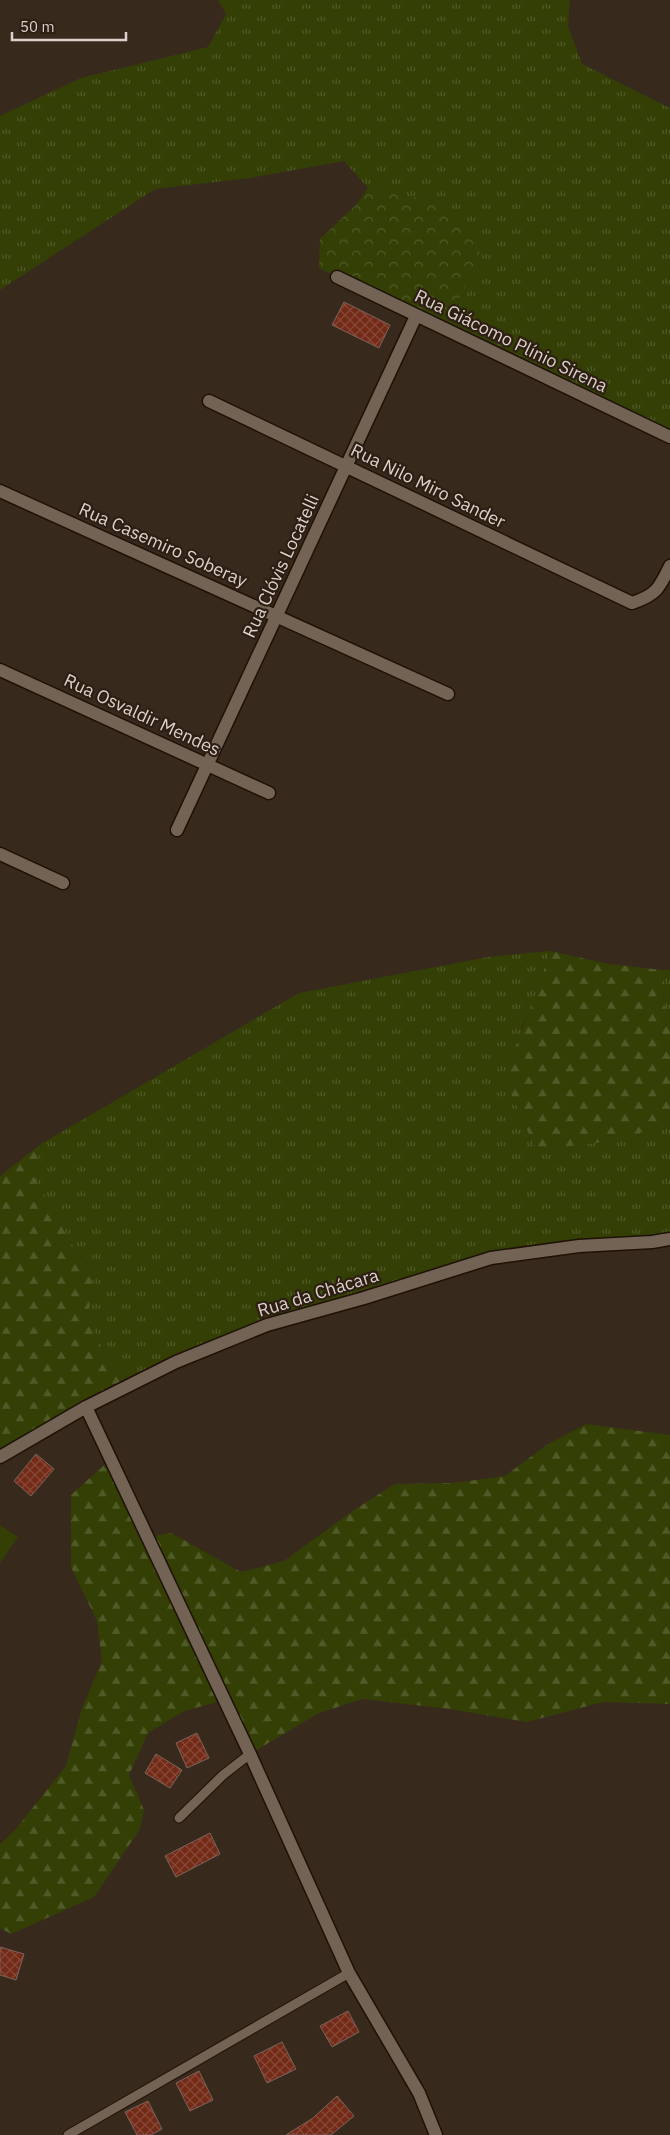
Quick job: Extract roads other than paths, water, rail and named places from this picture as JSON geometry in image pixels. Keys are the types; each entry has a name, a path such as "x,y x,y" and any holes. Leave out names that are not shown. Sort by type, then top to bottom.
{"street":[{"name":"Rua Giácomo Plínio Sirena","path":"336,278 670,437"},
{"name":"Rua Clóvis Locatelli","path":"177,830 416,316"},
{"name":"Rua Nilo Miro Sander","path":"208,400 632,603 649,597 660,588 670,566"},
{"name":"Rua Casemiro Soberay","path":"0,490 448,694"},
{"name":"Rua Osvaldir Mendes","path":"0,670 269,793"},
{"path":"0,854 63,883"},
{"name":"Rua da Chácara","path":"0,1457 86,1407 176,1362 267,1325 364,1298 491,1258 579,1246 652,1242 670,1239"},
{"path":"86,1407 250,1754 349,1974 419,2093 436,2135"}],"lane":[{"path":"179,1818 223,1775 250,1754"},
{"path":"68,2135 349,1974"}]}
